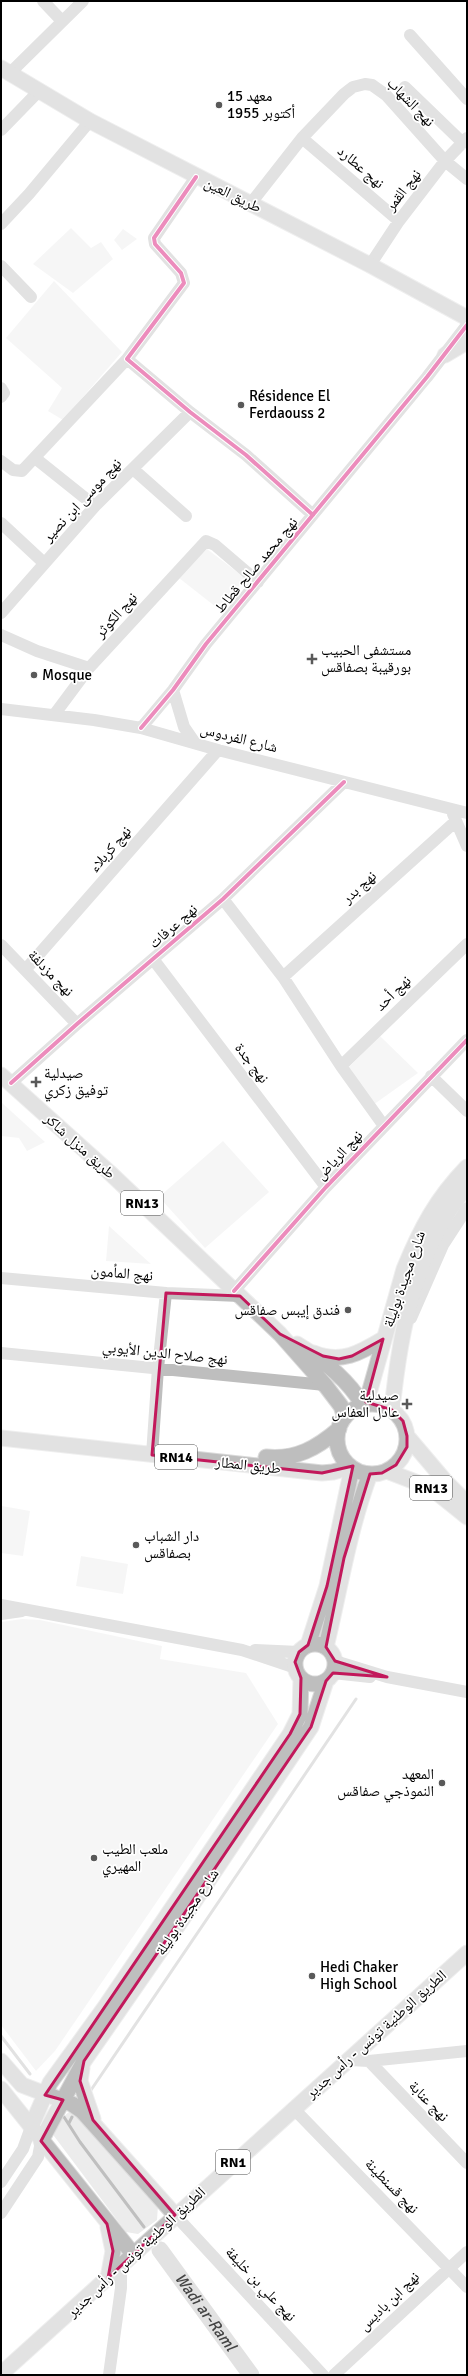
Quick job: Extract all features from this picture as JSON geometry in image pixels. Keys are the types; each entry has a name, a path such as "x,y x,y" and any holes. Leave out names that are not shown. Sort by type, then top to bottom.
{"main road":[{"name":"طريق العين","path":"5,71 38,92 90,121 196,177 252,203 467,318"},
{"path":"445,355 467,342"},
{"name":"طريق منزل شاكر","path":"6,1079 109,1172 280,1334 325,1385 341,1406 342,1423"},
{"name":"شارع مجيدة بوليلة","path":"364,1405 404,1268 424,1222 439,1199 467,1166"},
{"name":"شارع مجيدة بوليلة","path":"392,1410 395,1369 400,1343 408,1307 424,1258 444,1217 467,1186"},
{"name":"طريق منزل شاكر","path":"280,1334 306,1350 346,1383 355,1392 364,1405"},
{"path":"306,1350 323,1356 339,1359 360,1352 383,1339"},
{"path":"364,1405 384,1406 392,1410 403,1421 407,1436 403,1456 396,1465 387,1471 370,1474 352,1467 339,1450 342,1423 353,1410 364,1405"},
{"name":"طريق المطار","path":"1,1438 152,1450 288,1458 316,1445 342,1423"},
{"name":"طريق المطار","path":"1,1429 322,1473 352,1467"},
{"name":"RN13","path":"407,1436 446,1482 467,1502"},
{"name":"شارع مجيدة بوليلة","path":"31,2127 50,2083 105,2007 290,1734 300,1714 298,1673 303,1649 327,1586 352,1467"},
{"name":"RN13","path":"387,1471 431,1488 467,1517"},
{"path":"326,1647 344,1558 357,1510 370,1474"},
{"path":"298,1673 310,1683 332,1672 334,1656 326,1647 320,1644 303,1649"},
{"name":"شارع مجيدة بوليلة","path":"42,2141 84,2061 190,1908 311,1727 332,1672"},
{"name":"الطريق الوطنية تونس - رأس جدير","path":"1,2374 293,2108 350,2060 467,1953"},
{"path":"1,2061 22,2085 43,2100"},
{"path":"84,2061 80,2081 93,2120"},
{"path":"1,2088 17,2100 30,2105 43,2100 63,2100 77,2107 93,2120 175,2215"},
{"path":"1,2088 107,2224 133,2254"},
{"path":"107,2224 113,2251 108,2278"}],"street":[{"path":"43,1 62,21"},
{"path":"5,71 83,1"},
{"path":"410,35 467,99"},
{"name":"نهج الشهاب","path":"252,203 302,138 353,87 365,84 372,85 386,95 445,161 467,180"},
{"path":"405,88 465,141"},
{"path":"1,130 38,92"},
{"path":"1,224 30,194 90,121"},
{"name":"نهج عطارد","path":"302,138 399,221"},
{"name":"نهج القمر","path":"370,265 399,221 445,161 465,141"},
{"path":"1,461 13,470 22,471 127,359 184,283 181,273 155,244 154,238 196,177"},
{"path":"1,266 31,297"},
{"name":"نهج محمد صالح قطاط","path":"141,728 173,690 206,644 445,355 467,325"},
{"path":"127,359 190,412 246,455 313,515"},
{"path":"1,388 4,393 1,397"},
{"name":"نهج موسى ابن نصير","path":"1,613 95,506 190,412"},
{"path":"35,458 95,506"},
{"path":"133,469 186,516"},
{"path":"1,523 44,563"},
{"name":"نهج الكوثر","path":"54,715 89,668 206,541 214,545 258,582"},
{"path":"1,635 38,651 89,668"},
{"path":"173,690 184,727 194,743"},
{"name":"شارع الفردوس","path":"1,710 54,715 141,728 218,750 467,813"},
{"name":"نهج كربلاء","path":"26,969 218,750"},
{"name":"نهج عرفات","path":"6,1079 77,1024 223,898 344,782"},
{"path":"451,810 467,846"},
{"name":"نهج بدر","path":"283,977 456,821"},
{"path":"223,898 283,977 341,1066 384,1126"},
{"name":"نهج أحد","path":"341,1066 467,944"},
{"name":"نهج مزدلفة","path":"1,945 26,969 77,1024"},
{"name":"نهج جدة","path":"153,959 326,1187"},
{"name":"نهج الرياض","path":"237,1294 326,1187 467,1040"},
{"path":"431,1076 467,1111"},
{"name":"شارع مجيدة بوليلة","path":"400,1343 443,1245 467,1208"},
{"name":"نهج المأمون","path":"1,1278 166,1293 237,1294"},
{"path":"152,1450 158,1368 166,1293"},
{"name":"نهج صلاح الدين الأيوبي","path":"1,1353 325,1385"},
{"path":"1,1605 242,1650 303,1649"},
{"path":"1,1614 29,1610"},
{"path":"242,1650 298,1673"},
{"path":"332,1672 387,1676 467,1692"},
{"path":"350,2060 369,2061 467,2051"},
{"name":"نهج عنابة","path":"369,2061 467,2162"},
{"name":"نهج قسنطينة","path":"293,2108 467,2288"},
{"path":"1,2182 23,2149 31,2127"},
{"path":"1,2213 38,2157 42,2141"},
{"name":"نهج علي بن خليفة","path":"175,2215 323,2375"},
{"name":"نهج ابن باديس","path":"334,2375 448,2267 467,2252"},
{"path":"108,2375 121,2288 121,2265"}],"highlighted area":[{"path":"166,1293 240,1296 280,1334 323,1356 339,1359 352,1356 383,1339 366,1402 392,1410 403,1421 407,1436 407,1447 396,1465 382,1473 370,1474 344,1558 326,1647 335,1661 387,1677 333,1673 326,1681 311,1727 84,2061 80,2081 93,2120 175,2215 108,2278 113,2251 107,2224 41,2141 63,2100 45,2095 290,1734 300,1714 301,1678 295,1662 299,1652 308,1645 327,1586 353,1466 322,1473 152,1455"}],"shaded area":[{"path":"71,228 91,248 101,242 113,259 73,293 33,264"},
{"path":"123,229 137,239 122,250 114,240"},
{"path":"54,281 122,352 63,420 48,411 62,388 6,338"},
{"path":"207,549 245,578 221,611 179,578"},
{"path":"380,1036 418,1073 373,1105 349,1067"},
{"path":"1,1102 45,1142 27,1151 19,1138 1,1136"},
{"path":"223,1141 269,1192 205,1248 159,1197"},
{"path":"109,1226 151,1264 106,1261"},
{"path":"2,1506 30,1511 23,1556 1,1553"},
{"path":"81,1556 128,1564 123,1594 76,1586"},
{"name":"ملعب الطيب المهيري","path":"22,1619 40,1620 162,1646 160,1659 246,1673 278,1724 55,2051 36,2071 1,2025 1,1622"},
{"path":"69,2112 84,2122 158,2205 157,2220 138,2234 126,2232 54,2136 54,2129 56,2125"}],"waterway":[{"path":"89,2093 356,1699"},
{"name":"Wadi ar-Raml","path":"1,2036 30,2074"},
{"name":"Wadi ar-Raml","path":"64,2117 80,2142 144,2227"},
{"name":"Wadi ar-Raml","path":"69,2123 72,2117"},
{"name":"Wadi ar-Raml","path":"160,2250 251,2375"}],"cycle path":[{"path":"196,177 154,238 155,244 181,273 184,283 127,359 190,412 246,455 313,515"},
{"path":"141,728 173,690 206,644 427,377 467,325"},
{"path":"11,1083 77,1024 223,899 344,782"},
{"path":"234,1291 326,1187 467,1040"}],"place":[{"name":"معهد 15 أكتوبر 1955","path":"219,105"},
{"name":"Résidence El Ferdaouss 2","path":"241,405"},
{"name":"مستشفى الحبيب بورقيبة بصفاقس","path":"312,659"},
{"name":"Mosque","path":"34,675"},
{"name":"صيدلية توفيق زكري","path":"36,1082"},
{"name":"فندق إيبس صفاقس","path":"348,1310"},
{"name":"صيدلية عادل العفاس","path":"407,1404"},
{"name":"دار الشباب بصفاقس","path":"136,1545"},
{"name":"المعهد النموذجي صفاقس","path":"442,1783"},
{"name":"ملعب الطيب المهيري","path":"94,1858"},
{"name":"Hedi Chaker High School","path":"312,1976"}]}
